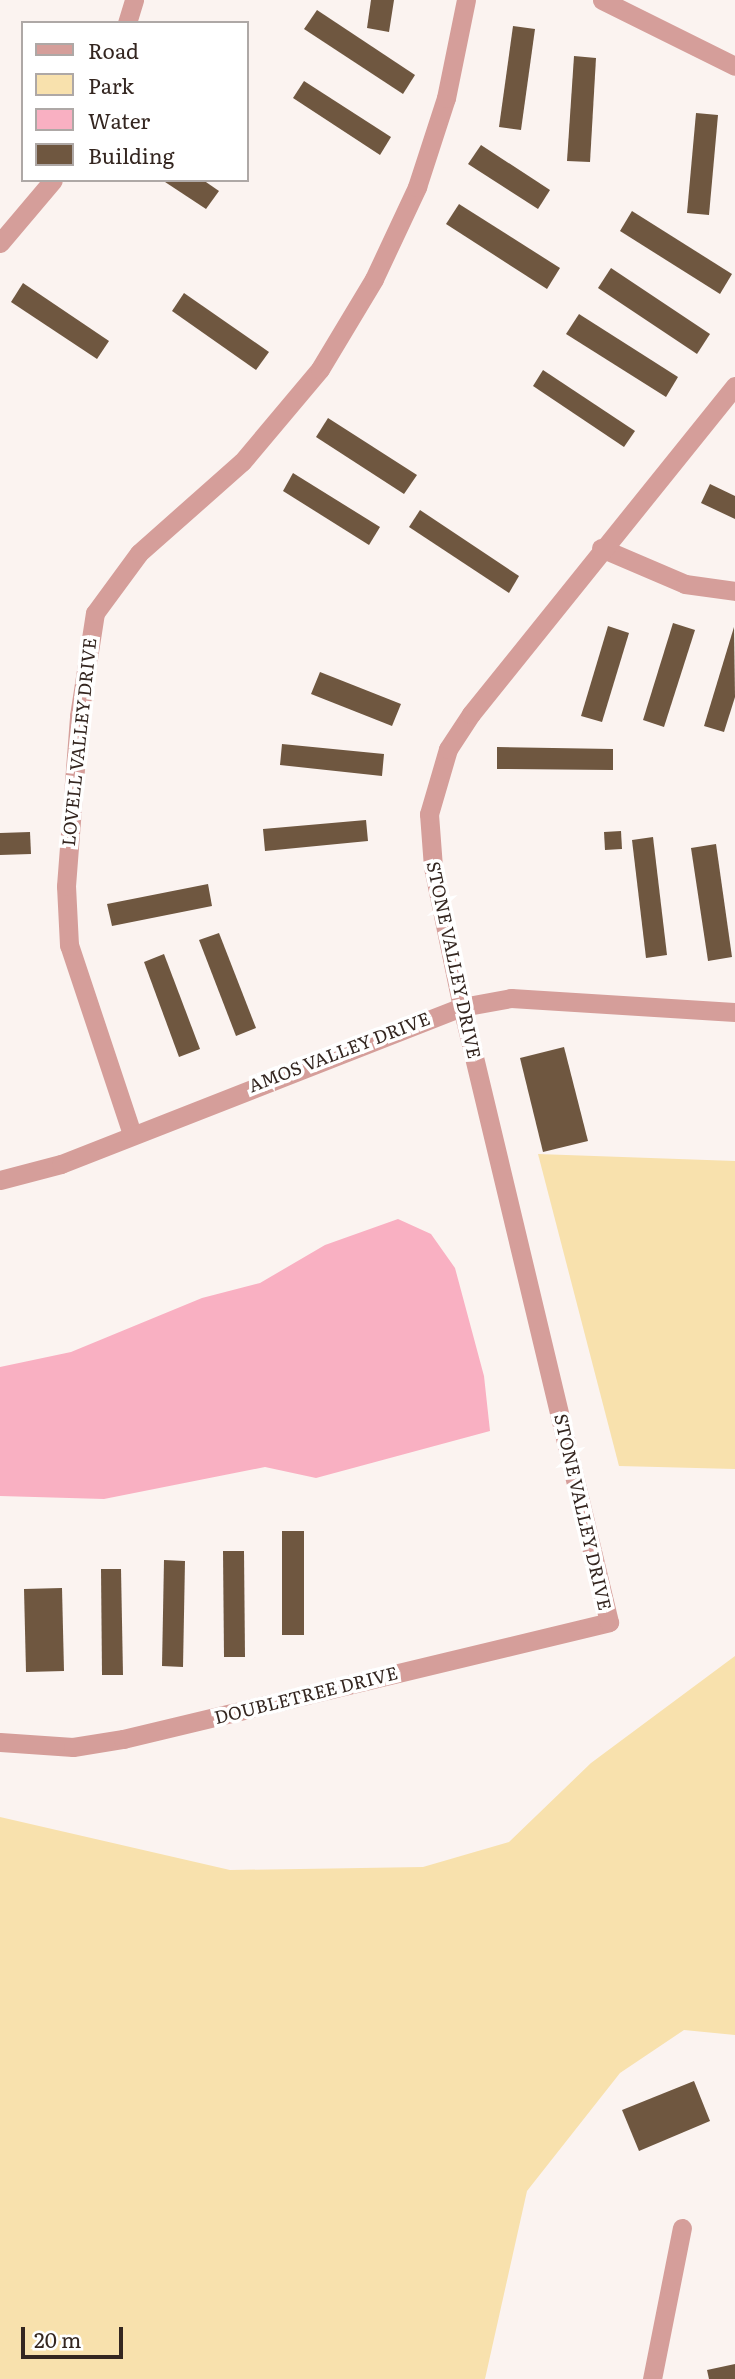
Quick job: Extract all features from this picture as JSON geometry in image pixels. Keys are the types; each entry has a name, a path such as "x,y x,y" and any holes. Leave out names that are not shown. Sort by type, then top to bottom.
{"street":[{"path":"128,21 134,0"},
{"name":"LOVELL VALLEY DRIVE","path":"132,1134 69,945 66,886 78,729 95,612 139,553 242,462 284,415 347,324 418,187 446,98 466,0"},
{"path":"602,0 735,66"},
{"path":"0,243 51,182"},
{"name":"STONE VALLEY DRIVE","path":"608,1622 462,1007 433,867 429,814 436,779 471,714 601,548 735,386"},
{"path":"601,548 685,584 735,591"},
{"name":"AMOS VALLEY DRIVE","path":"0,1180 61,1164 462,1007 511,998 735,1012"},
{"name":"DOUBLETREE DRIVE","path":"0,1742 73,1747 123,1739 608,1622"},
{"path":"652,2379 682,2228"}],"green space":[{"path":"538,1154 735,1161 735,1469 619,1466"},
{"path":"735,1656 735,2035 684,2030 620,2073 527,2191 485,2379 0,2379 0,1817 230,1870 423,1867 509,1842 591,1763"}],"water":[{"path":"398,1219 431,1234 455,1268 484,1376 490,1431 316,1478 265,1467 104,1499 0,1496 0,1367 71,1352 202,1298 260,1283 325,1245"}],"building":[{"path":"371,0 394,0 389,32 367,28"},
{"path":"317,10 415,75 403,94 304,29"},
{"path":"513,26 535,29 521,130 499,127"},
{"path":"574,56 596,58 590,162 567,161"},
{"path":"304,81 391,137 380,155 293,98"},
{"path":"696,113 718,115 709,215 687,213"},
{"path":"481,145 550,190 538,209 468,164"},
{"path":"165,182 206,182 219,191 206,209"},
{"path":"459,204 560,268 547,289 446,224"},
{"path":"632,211 732,274 720,294 620,231"},
{"path":"611,268 710,334 697,354 598,288"},
{"path":"23,283 109,341 97,359 11,302"},
{"path":"184,293 269,352 256,370 172,311"},
{"path":"579,314 678,377 666,397 566,334"},
{"path":"543,370 635,431 624,447 533,386"},
{"path":"328,418 417,475 404,494 316,437"},
{"path":"293,473 380,527 369,545 283,491"},
{"path":"710,484 735,496 735,519 701,503"},
{"path":"420,510 519,576 509,593 409,527"},
{"path":"673,623 695,630 664,727 643,720"},
{"path":"608,626 629,633 602,722 581,716"},
{"path":"734,627 735,697 724,732 704,726"},
{"path":"320,672 401,704 392,726 311,694"},
{"path":"282,744 384,754 382,776 280,765"},
{"path":"497,747 613,749 613,770 497,769"},
{"path":"366,820 368,841 265,851 263,829"},
{"path":"621,831 622,849 605,850 604,832"},
{"path":"30,832 31,854 0,855 0,833"},
{"path":"653,837 667,955 646,958 632,840"},
{"path":"716,844 732,957 708,961 691,848"},
{"path":"208,884 212,906 112,926 107,904"},
{"path":"219,933 256,1028 236,1036 199,940"},
{"path":"164,954 200,1049 179,1057 144,962"},
{"path":"564,1047 588,1141 543,1152 520,1058"},
{"path":"282,1531 304,1531 304,1635 282,1635"},
{"path":"223,1551 244,1551 245,1657 224,1657"},
{"path":"164,1560 185,1561 183,1667 162,1666"},
{"path":"101,1569 121,1569 123,1675 102,1675"},
{"path":"62,1588 64,1671 26,1672 24,1589"},
{"path":"694,2081 710,2121 639,2151 622,2110"},
{"path":"735,2364 735,2379 709,2379 707,2370"}]}
